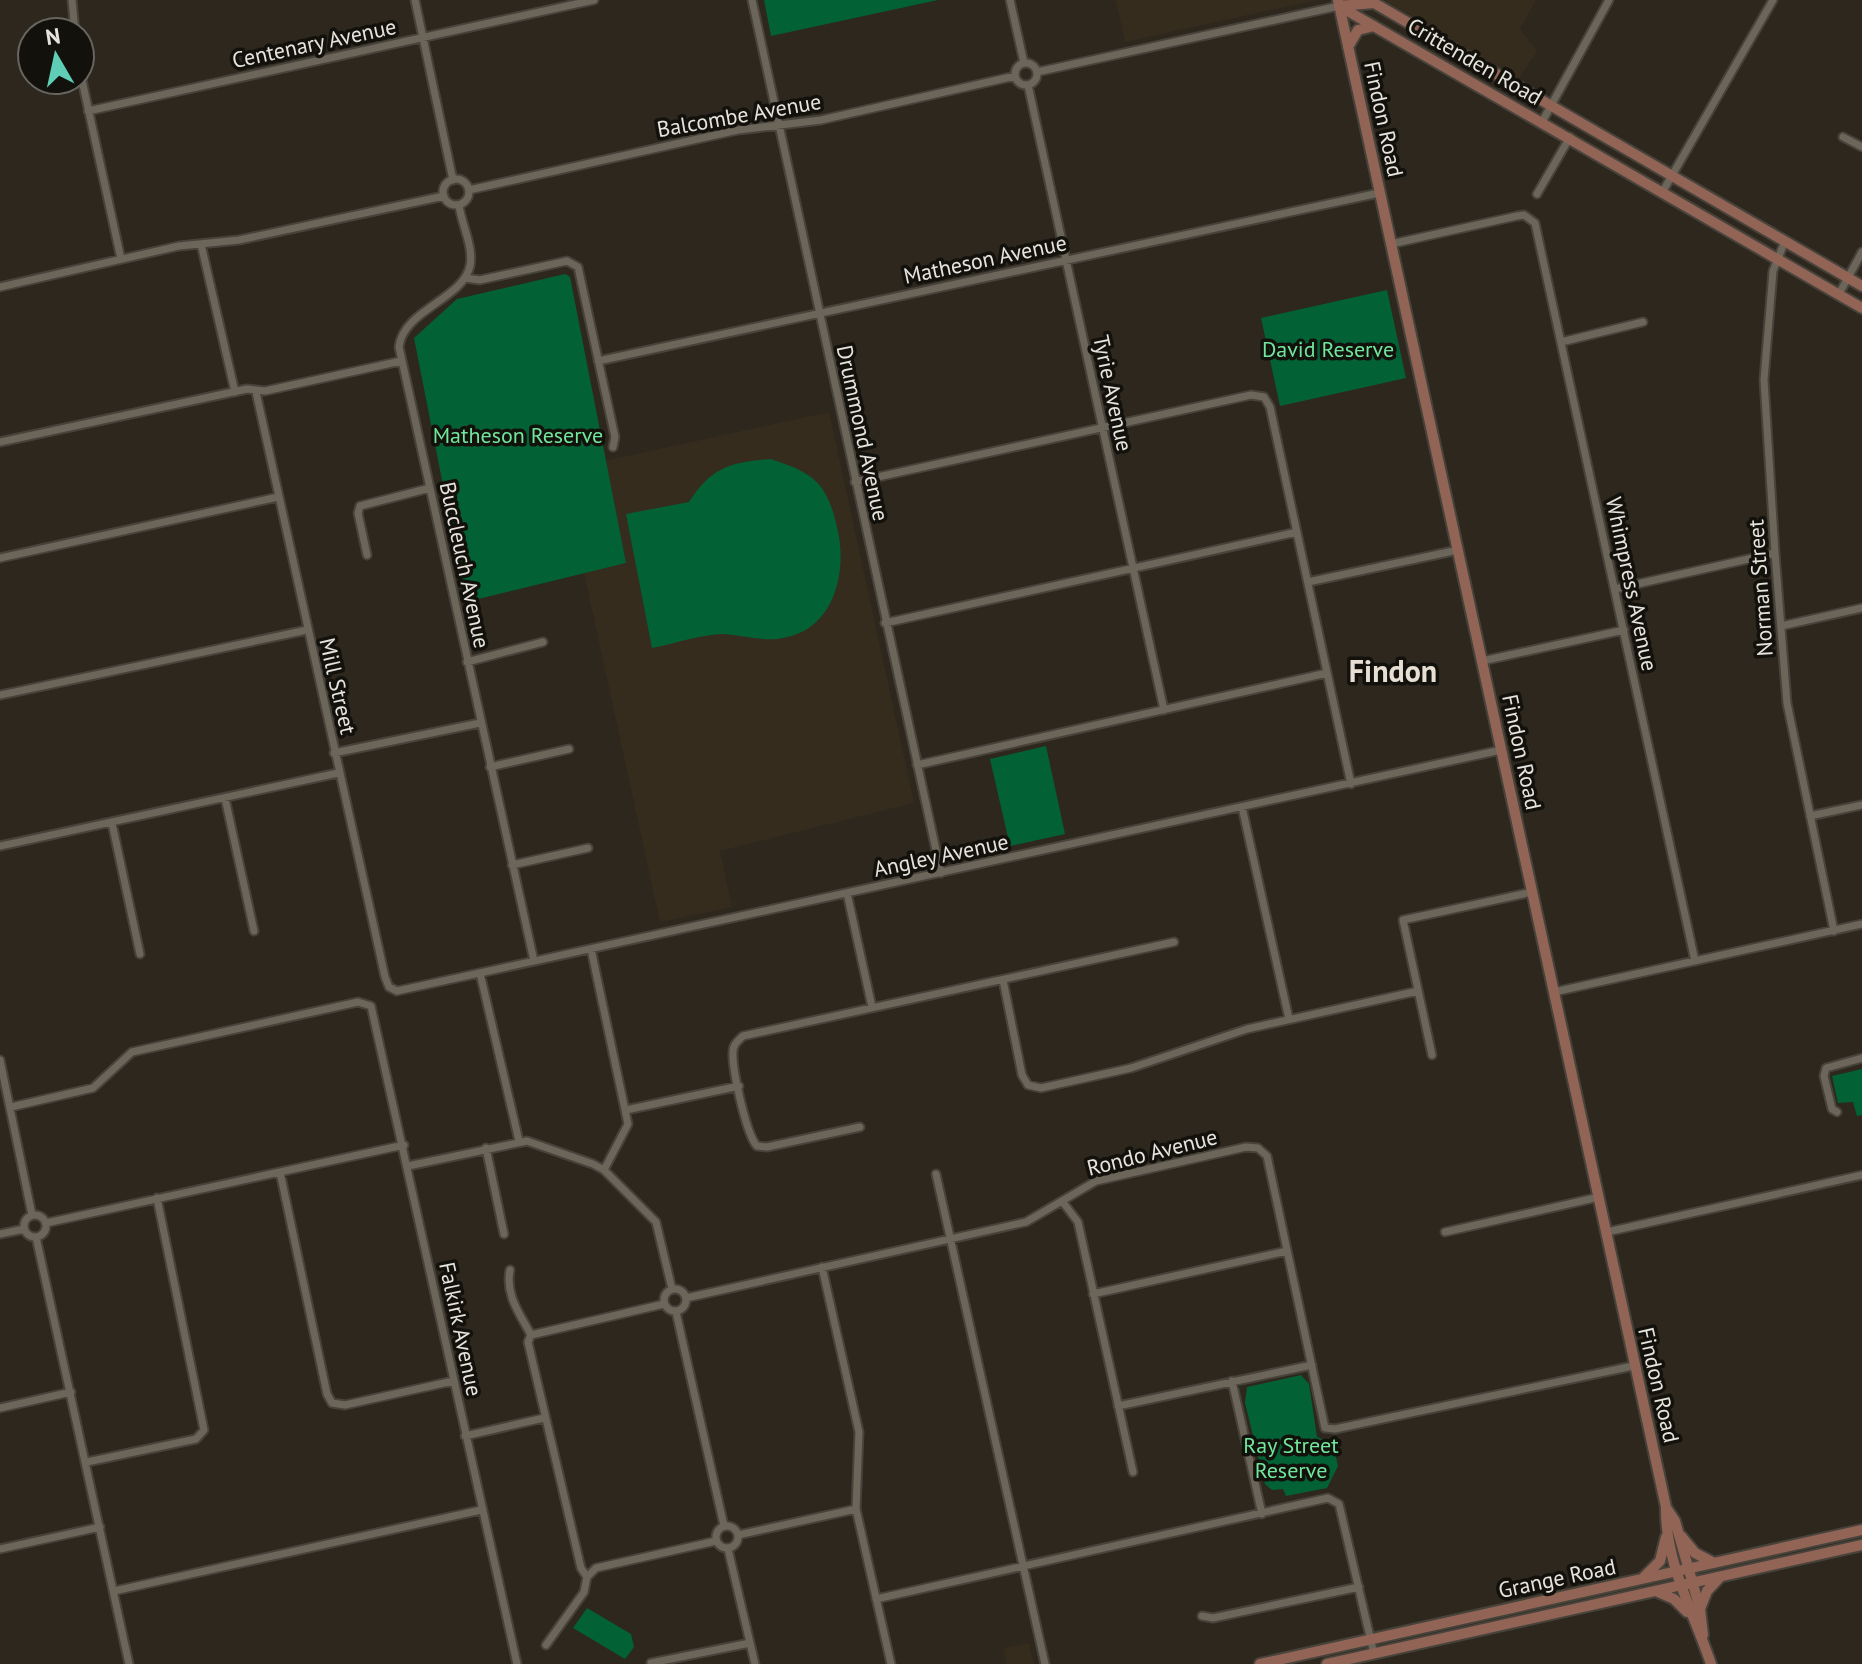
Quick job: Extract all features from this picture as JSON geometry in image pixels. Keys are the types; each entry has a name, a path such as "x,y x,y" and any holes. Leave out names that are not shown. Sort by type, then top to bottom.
{"main road":[{"name":"Crittenden Road","path":"1338,2 1372,2 1862,286"},
{"name":"Crittenden Road","path":"1338,2 1374,26 1862,308"},
{"name":"Findon Road","path":"1338,2 1607,1232 1633,1366 1682,1570 1711,1664"},
{"path":"1348,47 1358,30 1374,26"},
{"path":"1641,1580 1660,1561 1672,1531 1695,1553 1714,1563"},
{"name":"Grange Road","path":"1260,1664 1862,1532"},
{"name":"Grange Road","path":"1327,1664 1862,1545"},
{"path":"1656,1591 1695,1613 1707,1591 1721,1575"},
{"path":"1481,1615 1488,1628"},
{"path":"1473,1632 1481,1615"}],"street":[{"path":"415,0 453,180"},
{"name":"Centenary Avenue","path":"88,111 594,0"},
{"name":"Drummond Avenue","path":"752,0 941,873"},
{"path":"1010,0 1024,63"},
{"path":"1542,122 1609,0"},
{"path":"1663,191 1773,0"},
{"path":"1037,72 1338,2"},
{"path":"1024,63 1034,66 1037,72 1036,78 1028,85 1021,84 1015,76 1018,66 1024,63"},
{"name":"Balcombe Avenue","path":"469,190 738,130 821,120 1015,76"},
{"name":"Tyrie Avenue","path":"1028,85 1164,710"},
{"path":"85,96 121,259"},
{"path":"1537,194 1570,137"},
{"path":"1843,137 1862,147"},
{"path":"453,180 461,180 469,190 466,201 459,205 448,202 444,196 446,184 453,180"},
{"name":"Matheson Avenue","path":"598,361 1379,193"},
{"path":"0,287 121,259 239,240 444,196"},
{"path":"459,205 470,264 465,278 480,280 573,262 578,267 615,437 613,447"},
{"name":"Whimpress Avenue","path":"1391,244 1517,216 1529,218 1535,223 1695,961"},
{"name":"Norman Street","path":"1785,241 1775,258 1764,380 1775,553 1787,703 1834,931"},
{"path":"201,244 235,392"},
{"path":"1839,294 1862,252"},
{"name":"Buccleuch Avenue","path":"465,278 404,330 399,347 534,961"},
{"path":"1561,342 1643,322"},
{"path":"0,442 247,389 256,392 401,361"},
{"name":"Mill Street","path":"256,392 338,773 389,987"},
{"path":"855,482 1251,395 1264,397 1270,407 1351,784"},
{"path":"367,555 358,513 360,506 430,488"},
{"path":"0,558 278,497"},
{"path":"885,623 1297,532"},
{"path":"1308,582 1458,550"},
{"path":"1615,589 1775,553"},
{"path":"1781,626 1862,608"},
{"path":"0,695 307,630"},
{"path":"1482,661 1624,630"},
{"path":"467,662 543,642"},
{"path":"917,765 1327,673"},
{"path":"334,753 480,723"},
{"path":"490,767 569,749"},
{"name":"Angley Avenue","path":"389,987 397,991 1501,750"},
{"path":"0,846 338,773"},
{"path":"225,798 254,931"},
{"path":"1810,816 1862,805"},
{"path":"1242,807 1289,1019"},
{"path":"112,823 140,954"},
{"path":"512,865 588,848"},
{"path":"1432,1055 1403,920 1532,892"},
{"path":"847,893 872,1007"},
{"path":"1554,992 1862,924"},
{"path":"860,1127 767,1147 757,1146 751,1139 739,1086 733,1053 735,1043 743,1036 1174,942"},
{"path":"591,949 628,1131 604,1170"},
{"path":"480,973 519,1141"},
{"path":"1003,980 1022,1075 1028,1085 1041,1088 1131,1068 1247,1029 1418,991"},
{"name":"Falkirk Avenue","path":"11,1107 93,1088 132,1052 358,1002 368,1004 373,1011 404,1145 481,1510 517,1664"},
{"path":"1837,1112 1832,1109 1824,1076 1826,1068 1862,1058"},
{"path":"0,1060 32,1215"},
{"path":"626,1110 739,1086"},
{"path":"408,1166 519,1141 565,1152 604,1170 656,1222 672,1289"},
{"path":"46,1223 404,1145"},
{"name":"Rondo Avenue","path":"686,1298 1026,1222 1096,1181 1246,1147 1258,1148 1267,1156 1312,1365 1321,1422 1325,1428 1335,1429 1633,1366"},
{"path":"486,1148 504,1234"},
{"path":"280,1172 332,1403 345,1405 453,1381"},
{"path":"936,1174 1045,1664"},
{"path":"1607,1232 1862,1175"},
{"path":"1445,1232 1599,1197"},
{"path":"87,1462 196,1439 204,1430 157,1198"},
{"path":"1062,1201 1078,1222 1133,1472"},
{"path":"24,1229 26,1219 32,1215 41,1216 46,1223 44,1232 36,1237"},
{"path":"0,1234 24,1229 36,1237 129,1664"},
{"path":"1093,1294 1287,1251"},
{"path":"822,1267 859,1432 856,1509 891,1664"},
{"path":"510,1270 508,1280 516,1313 531,1335"},
{"path":"664,1304 666,1293 672,1289 681,1291 686,1298 684,1307 676,1312"},
{"path":"531,1335 664,1304 676,1312 724,1526"},
{"path":"531,1335 528,1342 544,1418 581,1568 587,1577"},
{"path":"1118,1406 1312,1365"},
{"path":"1232,1381 1262,1514"},
{"path":"0,1408 71,1392"},
{"path":"465,1436 544,1418"},
{"path":"876,1599 1335,1500 1374,1654"},
{"path":"738,1535 856,1509"},
{"path":"114,1591 481,1510"},
{"path":"724,1526 734,1529 738,1535 737,1542 728,1549"},
{"path":"716,1541 716,1533 724,1526"},
{"path":"0,1549 100,1527"},
{"path":"546,1645 584,1592 587,1577 596,1568 716,1541 728,1549 755,1664"},
{"path":"1202,1616 1213,1618 1359,1587"},
{"path":"651,1663 750,1643"}],"shaded area":[{"path":"1116,0 1317,0 1125,42"},
{"path":"1384,0 1536,0 1520,29 1537,51 1518,80"},
{"path":"829,412 914,803 720,851 732,907 660,922 584,573 626,563 604,461"},
{"path":"1029,1643 1034,1664 1007,1664 1004,1648"}],"green space":[{"path":"764,0 938,0 771,36"},
{"name":"Matheson Reserve","path":"565,274 570,277 626,563 466,602 414,338 457,299"},
{"name":"David Reserve","path":"1387,290 1406,378 1280,406 1261,318"},
{"path":"770,459 797,469 816,481 833,512 841,561 834,596 826,611 801,633 783,638 715,634 652,648 626,514 689,502 706,481 723,469 743,462"},
{"path":"1046,746 1065,834 1010,846 990,759"},
{"path":"1862,1069 1862,1115 1857,1116 1853,1102 1838,1103 1832,1076"},
{"name":"Ray Street Reserve","path":"1301,1375 1309,1384 1317,1437 1333,1444 1338,1466 1327,1488 1286,1496 1283,1489 1272,1490 1265,1484 1245,1403 1247,1387"},
{"path":"587,1608 631,1634 634,1647 625,1659 573,1628"}],"district":[{"name":"Findon","path":"1393,672"}]}
